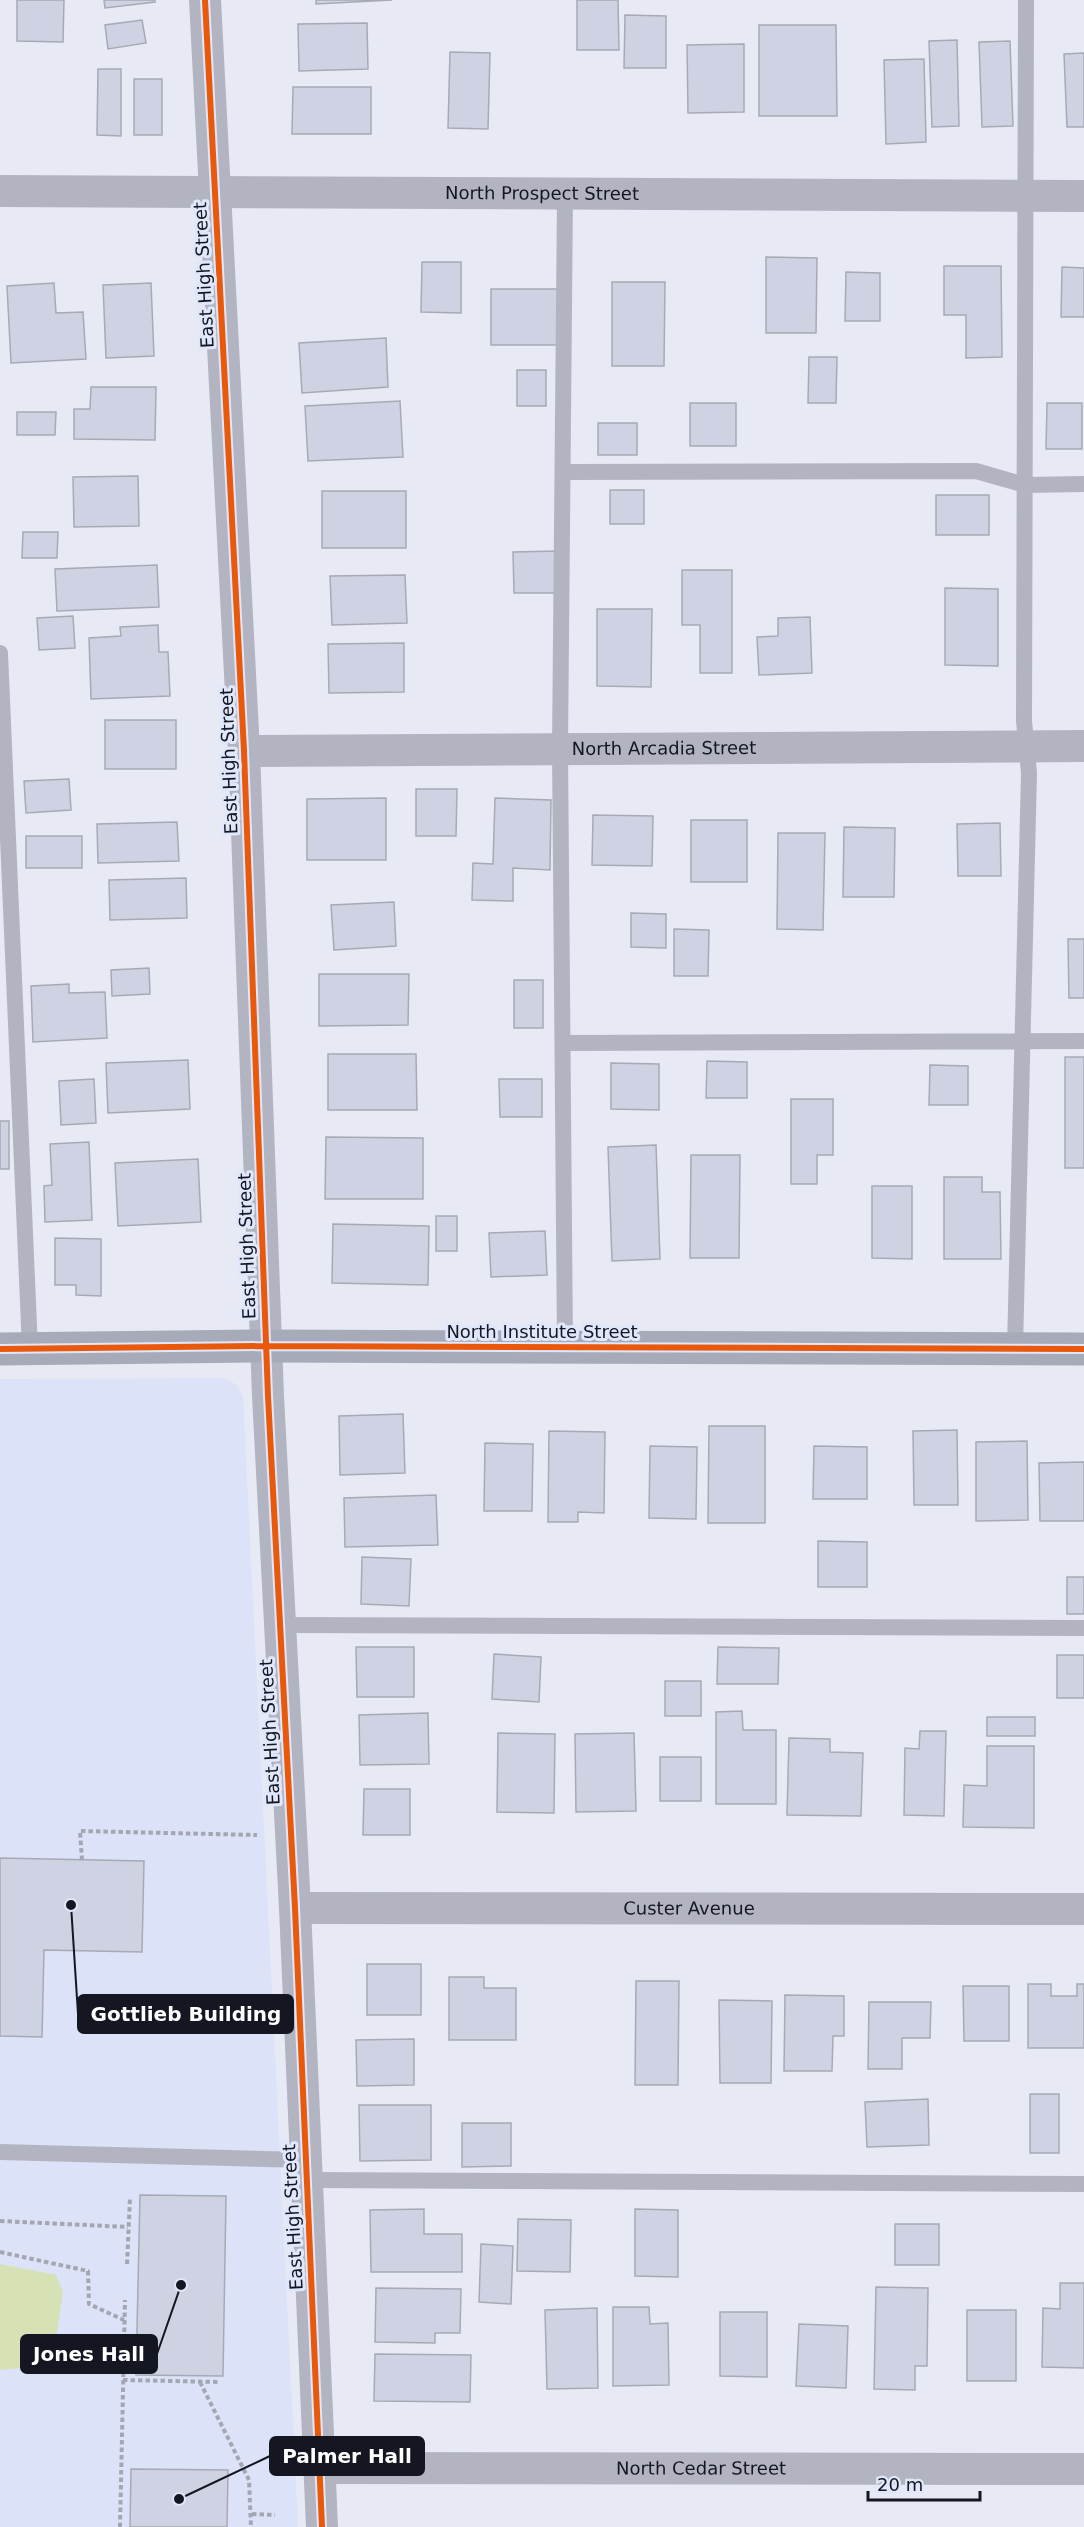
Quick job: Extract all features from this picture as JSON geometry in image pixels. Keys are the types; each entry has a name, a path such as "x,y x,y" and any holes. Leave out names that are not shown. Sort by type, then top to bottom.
{"street":[{"name":"East High Street","path":"205,0 244,751 266,1346 295,1908 322,2527"},
{"name":"North Prospect Street","path":"0,191 215,190 565,195 1084,196"},
{"name":"North Arcadia Street","path":"244,751 1084,746"},
{"name":"North Institute Street","path":"15,1349 266,1346 1084,1349"},
{"name":"Custer Avenue","path":"295,1908 1084,1910"},
{"name":"North Cedar Street","path":"320,2468 1084,2469"}],"lane":[{"path":"1015,1348 1029,773 1024,721 1026,0"},
{"path":"0,171 0,191"},
{"path":"565,195 560,749 565,1347"},
{"path":"562,472 976,471 1025,485 1084,484"},
{"path":"0,653 15,1349"},
{"path":"562,1043 1022,1039 1084,1041"},
{"path":"279,1625 1084,1628"},
{"path":"0,2152 305,2170 1084,2184"}],"path":[{"path":"82,1860 80,1831 291,1836"},
{"path":"127,2264 130,2198"},
{"path":"0,2221 128,2227"},
{"path":"0,2252 88,2271 89,2304 124,2320"},
{"path":"120,2527 125,2300"},
{"path":"123,2380 220,2382"},
{"path":"200,2382 249,2480 251,2527"},
{"path":"252,2514 275,2515"}],"shaded area":[{"path":"222,1378 236,1384 243,1396 298,2527 0,2527 0,1379"}],"green space":[{"path":"0,2264 56,2275 63,2292 52,2365 0,2370"}],"building":[{"path":"17,0 64,0 63,42 17,41"},
{"path":"104,0 155,0 155,2 105,8"},
{"path":"316,0 392,0 316,4"},
{"path":"577,0 618,0 619,50 577,50"},
{"path":"625,15 666,16 666,68 624,68"},
{"path":"142,20 146,43 108,49 105,25"},
{"path":"367,23 368,69 299,71 298,24"},
{"path":"759,25 836,25 837,116 759,116"},
{"path":"957,40 959,126 932,127 929,41"},
{"path":"1010,41 1013,126 982,127 979,42"},
{"path":"744,44 744,112 688,113 687,45"},
{"path":"450,52 490,53 488,129 448,128"},
{"path":"1084,53 1084,127 1067,127 1064,54"},
{"path":"924,59 926,142 886,144 884,60"},
{"path":"98,69 121,69 121,136 97,135"},
{"path":"134,79 162,79 162,135 134,135"},
{"path":"293,87 371,87 371,134 292,134"},
{"path":"766,257 817,258 816,333 766,333"},
{"path":"422,262 461,262 461,313 421,312"},
{"path":"944,266 1001,266 1002,357 966,358 966,315 944,315"},
{"path":"1062,267 1084,268 1084,317 1061,317"},
{"path":"846,272 880,273 880,321 845,321"},
{"path":"612,282 665,282 664,366 612,366"},
{"path":"54,283 56,313 83,312 86,359 11,363 7,286"},
{"path":"151,283 154,356 106,358 103,285"},
{"path":"491,289 561,289 561,345 491,345"},
{"path":"386,338 388,387 302,393 299,343"},
{"path":"809,357 837,357 836,403 808,403"},
{"path":"517,370 546,370 546,406 517,406"},
{"path":"91,387 156,387 155,440 74,439 74,409 90,409"},
{"path":"400,401 403,457 308,461 305,406"},
{"path":"690,403 736,403 736,446 690,446"},
{"path":"1047,403 1082,403 1082,449 1046,449"},
{"path":"17,412 56,412 55,435 17,435"},
{"path":"598,423 637,423 637,455 598,455"},
{"path":"138,476 139,526 74,527 73,477"},
{"path":"610,490 644,490 644,524 610,524"},
{"path":"322,491 406,491 406,548 322,548"},
{"path":"936,495 989,495 989,535 936,535"},
{"path":"23,532 58,532 57,558 22,558"},
{"path":"558,551 558,593 514,593 513,552"},
{"path":"157,565 159,607 57,611 55,569"},
{"path":"682,570 732,570 732,673 700,673 700,625 682,625"},
{"path":"405,575 407,623 332,625 330,576"},
{"path":"945,588 998,589 998,666 945,665"},
{"path":"597,609 652,609 651,687 597,686"},
{"path":"73,616 75,648 39,650 37,618"},
{"path":"810,617 812,673 759,675 757,637 778,636 778,618"},
{"path":"158,625 159,652 168,652 170,696 91,699 89,638 121,636 120,627"},
{"path":"404,643 404,692 329,693 328,644"},
{"path":"105,720 176,720 176,769 105,769"},
{"path":"69,779 71,810 26,813 24,781"},
{"path":"416,789 457,789 456,836 416,836"},
{"path":"386,798 386,860 307,860 307,799"},
{"path":"495,798 551,800 550,870 513,868 513,901 472,900 473,863 493,864"},
{"path":"593,815 653,816 652,866 592,865"},
{"path":"691,820 747,820 747,882 691,882"},
{"path":"177,822 179,861 98,863 97,824"},
{"path":"1000,823 1001,876 958,876 957,824"},
{"path":"844,827 895,828 894,897 843,897"},
{"path":"778,833 825,833 823,930 777,929"},
{"path":"26,836 82,836 82,868 26,868"},
{"path":"186,878 187,918 110,920 109,880"},
{"path":"394,902 396,946 334,950 331,905"},
{"path":"631,913 666,914 666,948 631,947"},
{"path":"674,929 709,930 708,976 674,976"},
{"path":"1068,939 1084,939 1084,998 1069,998"},
{"path":"149,968 150,994 112,996 111,970"},
{"path":"319,974 409,974 408,1025 319,1026"},
{"path":"514,980 543,980 543,1028 514,1028"},
{"path":"69,984 69,993 105,992 107,1038 33,1042 31,986"},
{"path":"328,1054 416,1054 417,1110 328,1110"},
{"path":"1065,1057 1084,1057 1084,1168 1065,1168"},
{"path":"188,1060 190,1109 108,1113 106,1063"},
{"path":"707,1061 747,1062 747,1098 706,1098"},
{"path":"611,1063 659,1064 659,1110 611,1109"},
{"path":"930,1065 968,1066 968,1105 929,1105"},
{"path":"94,1079 96,1123 61,1125 59,1081"},
{"path":"499,1079 542,1079 542,1117 500,1117"},
{"path":"791,1099 833,1099 833,1155 817,1155 817,1184 791,1184"},
{"path":"0,1121 9,1121 9,1169 0,1169"},
{"path":"326,1137 423,1138 423,1199 325,1199"},
{"path":"89,1142 92,1220 45,1222 44,1186 52,1185 50,1144"},
{"path":"656,1145 660,1259 612,1261 608,1147"},
{"path":"691,1155 740,1155 739,1258 690,1258"},
{"path":"198,1159 201,1222 118,1226 115,1163"},
{"path":"944,1177 982,1177 982,1192 1000,1192 1001,1259 944,1259"},
{"path":"872,1186 912,1186 912,1259 872,1258"},
{"path":"436,1216 457,1216 457,1251 436,1251"},
{"path":"333,1224 429,1226 428,1285 332,1283"},
{"path":"545,1231 547,1275 491,1277 489,1233"},
{"path":"55,1238 101,1239 101,1296 76,1295 76,1285 55,1285"},
{"path":"403,1414 405,1473 340,1475 339,1416"},
{"path":"709,1426 765,1426 765,1523 708,1523"},
{"path":"957,1430 958,1505 914,1505 913,1431"},
{"path":"549,1431 605,1432 604,1513 578,1512 578,1522 548,1522"},
{"path":"1027,1441 1028,1520 976,1521 976,1442"},
{"path":"485,1443 533,1444 532,1511 484,1511"},
{"path":"650,1446 697,1447 696,1519 649,1518"},
{"path":"814,1446 867,1447 867,1499 813,1499"},
{"path":"1084,1462 1084,1521 1040,1521 1039,1463"},
{"path":"436,1495 438,1545 345,1547 344,1498"},
{"path":"818,1541 867,1542 867,1587 818,1587"},
{"path":"362,1557 411,1559 409,1606 361,1604"},
{"path":"1067,1577 1084,1577 1084,1614 1067,1614"},
{"path":"356,1647 414,1647 414,1697 357,1697"},
{"path":"718,1647 779,1648 778,1684 717,1684"},
{"path":"494,1654 541,1657 539,1702 492,1699"},
{"path":"1057,1655 1084,1655 1084,1698 1057,1698"},
{"path":"665,1681 701,1681 701,1716 665,1716"},
{"path":"742,1711 743,1730 776,1730 776,1804 716,1804 716,1712"},
{"path":"428,1713 429,1764 360,1765 359,1715"},
{"path":"987,1717 1035,1717 1035,1736 987,1736"},
{"path":"920,1731 946,1731 944,1816 904,1815 905,1748 919,1749"},
{"path":"498,1733 555,1734 554,1813 497,1812"},
{"path":"634,1733 636,1811 576,1812 575,1734"},
{"path":"789,1738 830,1739 830,1752 863,1753 861,1816 787,1815"},
{"path":"987,1746 1034,1746 1034,1828 963,1827 964,1785 987,1786"},
{"path":"660,1757 701,1757 701,1801 660,1801"},
{"path":"364,1789 410,1789 410,1835 363,1835"},
{"path":"0,1858 144,1861 142,1952 44,1950 42,2037 0,2036"},
{"path":"367,1964 421,1964 421,2015 367,2015"},
{"path":"449,1977 484,1977 484,1988 516,1988 516,2040 449,2040"},
{"path":"636,1981 679,1981 678,2085 635,2085"},
{"path":"1028,1984 1051,1984 1051,1996 1077,1996 1077,1984 1084,1984 1084,2048 1028,2048"},
{"path":"963,1986 1009,1986 1009,2041 964,2041"},
{"path":"785,1995 844,1996 844,2036 833,2036 832,2071 784,2071"},
{"path":"719,2000 772,2001 771,2083 720,2083"},
{"path":"869,2002 931,2002 930,2038 902,2038 902,2069 868,2069"},
{"path":"414,2039 414,2085 357,2086 356,2040"},
{"path":"1030,2094 1059,2094 1059,2153 1030,2153"},
{"path":"928,2099 929,2145 867,2147 865,2102"},
{"path":"359,2105 431,2105 431,2160 360,2161"},
{"path":"462,2123 511,2123 511,2166 462,2167"},
{"path":"140,2195 226,2196 223,2376 136,2375"},
{"path":"424,2209 424,2234 462,2234 462,2272 371,2272 370,2210"},
{"path":"635,2209 678,2210 678,2277 635,2276"},
{"path":"518,2219 571,2220 570,2272 517,2271"},
{"path":"895,2224 939,2224 939,2265 895,2265"},
{"path":"481,2244 513,2246 511,2304 479,2302"},
{"path":"1060,2283 1084,2283 1084,2368 1042,2367 1043,2308 1060,2309"},
{"path":"876,2287 928,2288 927,2366 915,2366 915,2390 874,2389"},
{"path":"376,2288 461,2289 460,2333 435,2333 435,2343 375,2342"},
{"path":"613,2307 649,2307 650,2324 668,2323 669,2385 613,2386"},
{"path":"597,2308 598,2388 547,2389 545,2310"},
{"path":"967,2310 1016,2310 1016,2381 967,2381"},
{"path":"720,2312 767,2312 767,2377 720,2376"},
{"path":"799,2324 848,2326 846,2388 796,2386"},
{"path":"375,2354 471,2355 470,2402 374,2401"},
{"path":"131,2469 228,2470 227,2527 130,2527"}],"cycle path":[{"path":"205,0 244,751 268,1396 295,1908 322,2527"},
{"path":"0,1349 266,1346 1084,1349"}],"place":[{"name":"Gottlieb Building","path":"71,1905"},
{"name":"Jones Hall","path":"181,2285"},
{"name":"Palmer Hall","path":"179,2499"}]}
